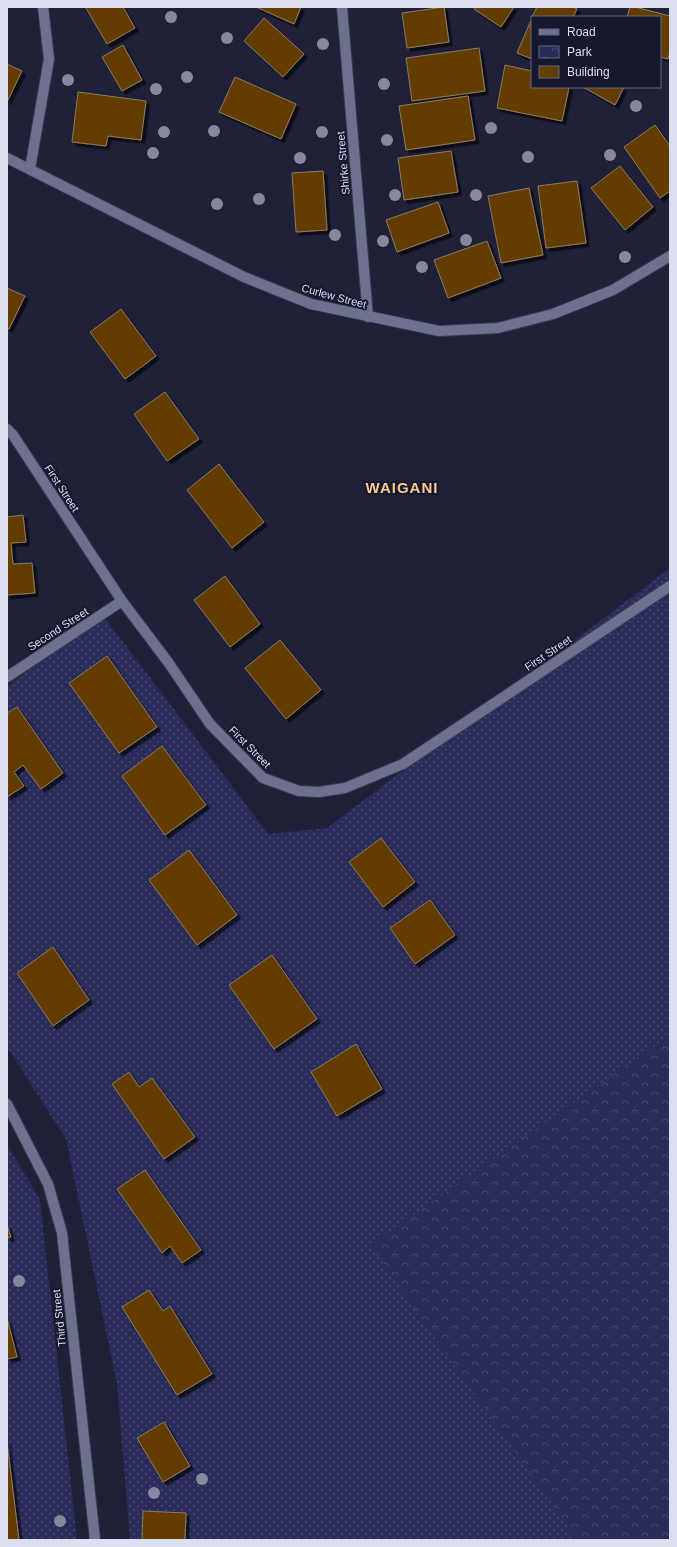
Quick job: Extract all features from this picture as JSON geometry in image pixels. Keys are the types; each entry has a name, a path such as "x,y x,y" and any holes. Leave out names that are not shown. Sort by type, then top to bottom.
{"street":[{"path":"30,170 49,58 43,7"},
{"name":"Shirke Street","path":"342,7 368,317"},
{"name":"Curlew Street","path":"7,158 244,276 311,304 439,331 498,328 553,314 613,290 670,256"},
{"name":"First Street","path":"7,429 13,435 122,601 168,662 210,724 263,778 299,791 319,792 345,788 403,764 670,586"},
{"name":"Second Street","path":"7,677 122,601"},
{"name":"Third Street","path":"7,1104 48,1184 62,1234 95,1540"}],"green space":[{"path":"670,568 670,1540 130,1540 117,1384 66,1139 7,1047 7,687 102,614 268,834 327,828"},
{"path":"670,1035 670,1540 577,1540 370,1245"},
{"path":"7,1144 40,1200 77,1540 7,1540"}],"building":[{"path":"123,7 135,28 107,44 86,8"},
{"path":"256,7 301,7 294,24"},
{"path":"444,7 449,42 407,48 402,13"},
{"path":"475,7 514,7 501,27 474,9"},
{"path":"537,7 573,7 577,9 574,16 532,16"},
{"path":"630,7 635,7 670,16 670,52 668,59 661,57 661,16 627,16"},
{"path":"264,18 304,54 283,77 244,41"},
{"path":"531,20 531,59 517,53"},
{"path":"123,45 142,80 122,91 102,57"},
{"path":"479,48 485,91 412,101 406,58"},
{"path":"7,64 22,71 7,102"},
{"path":"505,65 531,71 531,88 569,88 562,121 497,108"},
{"path":"235,77 296,104 281,139 219,112"},
{"path":"585,88 624,88 615,105"},
{"path":"78,92 146,101 141,140 108,136 106,146 72,142"},
{"path":"468,96 475,140 406,150 399,106"},
{"path":"655,125 670,146 670,191 660,198 624,147"},
{"path":"451,151 458,192 404,200 398,158"},
{"path":"620,166 653,207 625,230 591,188"},
{"path":"323,171 327,230 296,232 292,173"},
{"path":"577,181 586,243 546,248 538,186"},
{"path":"529,188 543,255 501,263 488,196"},
{"path":"438,202 449,233 397,252 386,220"},
{"path":"487,241 501,278 448,298 434,260"},
{"path":"7,288 25,296 9,329 7,328"},
{"path":"121,309 156,356 125,379 90,332"},
{"path":"165,392 199,439 167,461 134,414"},
{"path":"219,464 264,522 232,548 187,490"},
{"path":"23,515 26,542 11,543 13,564 32,563 35,593 7,595 7,517"},
{"path":"225,576 260,624 230,647 194,600"},
{"path":"280,640 321,690 286,719 245,668"},
{"path":"107,656 157,727 119,753 69,683"},
{"path":"17,707 63,773 41,789 23,765 14,772 24,786 7,797 7,713"},
{"path":"162,746 206,805 165,835 122,776"},
{"path":"381,838 415,882 383,907 349,862"},
{"path":"189,850 237,915 197,945 149,880"},
{"path":"430,900 455,935 415,964 390,928"},
{"path":"53,947 89,1000 53,1026 17,973"},
{"path":"272,955 317,1019 274,1049 229,985"},
{"path":"356,1044 382,1089 337,1116 311,1072"},
{"path":"129,1072 139,1087 152,1078 195,1137 164,1159 112,1084"},
{"path":"145,1170 201,1250 182,1263 170,1246 162,1253 117,1189"},
{"path":"7,1225 11,1237 7,1238"},
{"path":"149,1290 163,1311 170,1306 212,1374 177,1395 122,1307"},
{"path":"7,1318 17,1357 7,1359"},
{"path":"164,1422 190,1466 163,1482 137,1438"},
{"path":"7,1442 19,1540 7,1540"},
{"path":"143,1511 186,1513 185,1540 142,1540"}],"district":[{"name":"WAIGANI","path":"402,487"}]}
